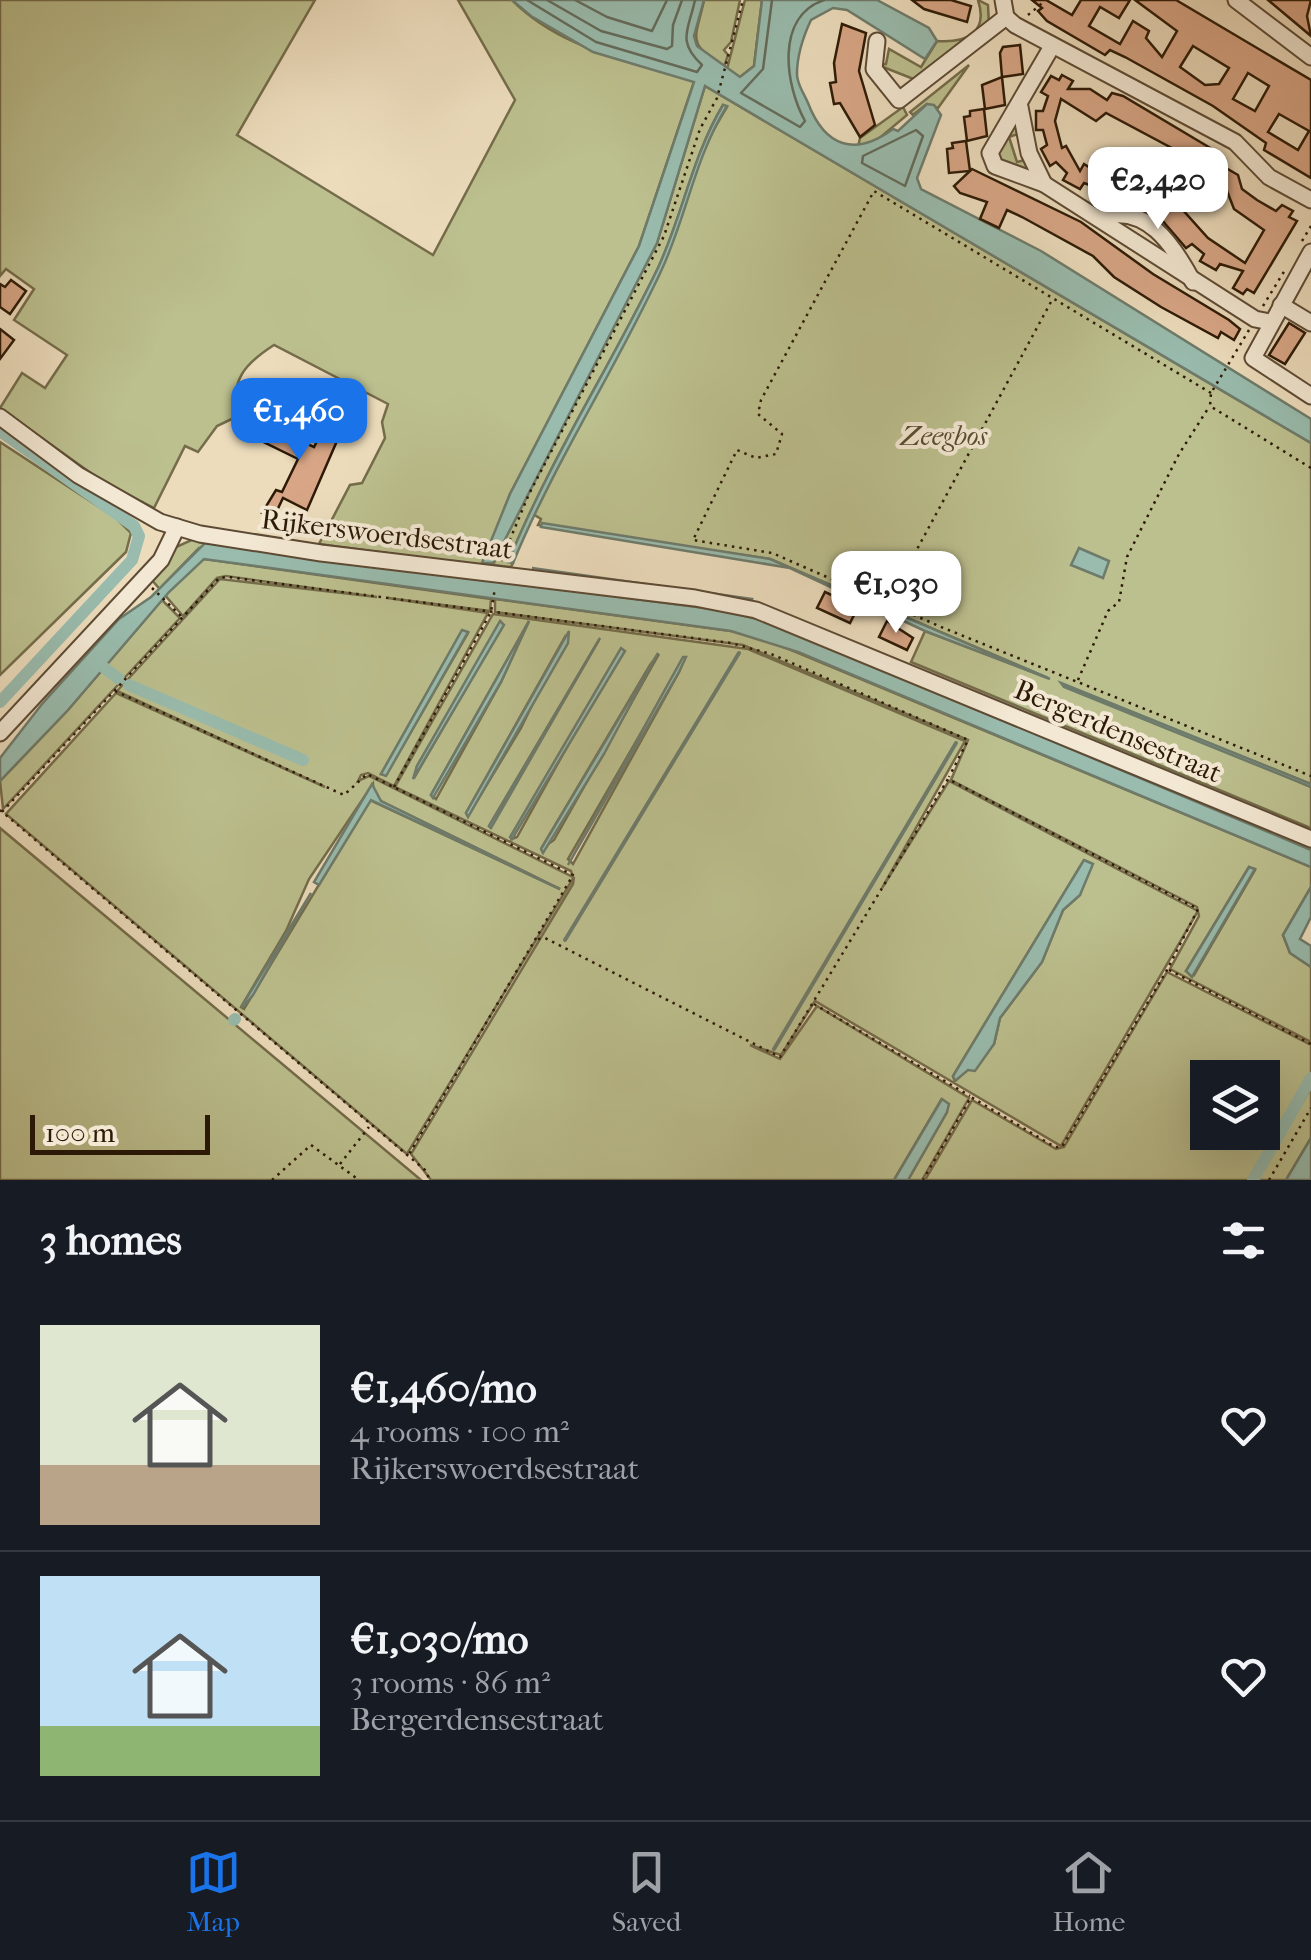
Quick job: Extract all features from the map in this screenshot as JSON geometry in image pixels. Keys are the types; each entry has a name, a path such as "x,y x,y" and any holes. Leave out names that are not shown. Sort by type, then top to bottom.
{"street":[{"path":"1003,0 1010,21 1051,48 1120,77 1235,142 1270,178 1311,200"},
{"path":"1236,0 1311,57"},
{"path":"876,40 874,69 899,100 1010,21"},
{"path":"1051,48 990,153 994,166 1044,184 1194,282 1262,321"},
{"path":"1020,107 1029,153 1044,184"},
{"path":"1100,218 1115,213 1148,222 1170,242 1194,282"},
{"path":"1306,248 1281,304 1262,321 1253,358 1311,396"},
{"path":"1281,304 1311,323"},
{"name":"Rijkerswoerdsestraat","path":"0,417 78,475 177,527 496,578 695,598 796,623"},
{"path":"0,733 161,560 177,527"},
{"name":"Bergerdensestraat","path":"796,623 1311,839"}],"path":[{"path":"394,787 491,612 496,578 529,494 657,252 700,129 717,98 743,0"},
{"path":"1010,21 1046,0"},
{"path":"1211,393 874,191 761,400 758,414 782,434 776,454 756,458 737,450 693,540 772,554 1311,776"},
{"path":"1306,248 1311,226"},
{"path":"1078,682 1108,611 1119,602 1127,557 1179,454 1210,406 1211,393 1228,363 1262,321 1292,258"},
{"path":"888,602 1053,298"},
{"path":"1210,406 1311,468"},
{"path":"430,1180 408,1156 1,811 219,578 228,577 732,643 771,654 968,740 814,1004 782,1055 776,1058 545,938 538,939"},
{"path":"154,590 182,618"},
{"path":"115,691 344,795 364,774 573,875 408,1156"},
{"path":"814,1004 1054,1147 1062,1147 1167,970 1198,908 948,779"},
{"path":"1167,970 1311,1044"},
{"path":"923,1180 971,1097"},
{"path":"1269,1180 1311,1108"},
{"path":"339,1165 371,1125"},
{"path":"272,1180 311,1145 358,1180"}],"green space":[{"path":"0,0 315,0 237,135 433,255 515,100 458,0 512,0 553,31 575,42 694,82 639,246 510,494 482,566 319,544 350,485 362,483 385,438 382,422 388,404 274,345 242,374 236,392 238,416 217,426 198,452 185,446 154,508 102,481 0,408 22,373 45,388 67,355 14,320 34,289 6,269 0,276"},
{"path":"704,0 740,0 731,42 724,50 728,55 724,67 703,51 696,39"},
{"path":"745,0 762,0 754,66 740,77 727,69"},
{"path":"978,0 988,5 989,26 916,80 878,65 886,64 889,49 921,67 937,41 972,34 980,21"},
{"path":"969,65 938,108 927,104 913,115 910,112"},
{"name":"Zeegbos","path":"705,86 1311,443 1311,784 1235,754 1311,787 1311,828 911,662 925,631 1048,678 770,559 538,525 541,519 533,514 659,275 705,144 727,107 723,105 703,145 658,268 543,486 509,561 513,563 511,567 493,565 521,501 657,243"},
{"path":"903,107 907,115 876,141 858,147 860,138"},
{"path":"1014,123 1018,134 1009,137 1017,162 1025,160 1030,173 998,164 993,153"},
{"path":"0,442 116,518 131,533 126,552 0,675"},
{"path":"198,537 494,581 266,551 199,548 162,586 204,559 491,599 490,611 388,598 488,613 394,786 368,773 358,781 369,776 573,877 571,871 395,787 493,614 748,649 965,741 882,888 949,781 1198,911 1061,1146 815,1001 781,1055 750,1045 780,1059 817,1006 969,1098 922,1180 908,1180 947,1112 941,1100 894,1180 431,1180 411,1154 574,877 407,1154 6,814 116,693 325,787 117,691 220,579 377,597 226,576 217,578 183,616 151,579 174,548","holes":["529,621 501,682 436,799 431,795","501,622 503,625 414,778 417,766","462,631 468,633 386,775 381,774","566,635 521,728 468,816 466,813","599,640 490,827 489,826","622,648 517,837 512,839","659,654 554,840 541,849 650,665","685,657 573,864 568,859","135,684 305,760 129,686","373,784 374,796 381,801 560,889 370,800 244,1009 241,1007 286,931 309,879","1084,860 1080,895 1063,910 1042,962 1000,1018 994,1044 955,1081 953,1076"]},
{"path":"497,582 675,600 747,613 1311,843 1311,850 956,700 720,610"},
{"path":"495,599 731,631 772,642 1311,867 1311,887 1283,935 1290,953 1311,967 1311,1042 1170,969 1199,916 1197,907 951,780 968,740 743,645 495,612","holes":["1249,867 1255,870 1194,975 1186,971"]},
{"path":"162,600 180,618 3,809 0,781 68,710"},
{"path":"0,828 421,1180 0,1180"},
{"path":"1167,972 1311,1045 1311,1077 1280,1128 1280,1060 1190,1060 1190,1150 1267,1150 1249,1180 925,1180 972,1100 1056,1149 1064,1147"},
{"path":"1311,1088 1311,1138 1286,1180 1255,1180 1273,1150 1280,1150 1280,1139"}],"water":[{"path":"512,0 704,0 694,36 697,46 740,77 754,66 762,0 877,0 929,28 937,41 925,59 847,10 833,8 811,20 799,53 797,78 823,130 843,143 866,143 893,129 898,131 927,104 934,105 941,115 917,178 921,189 1041,251 1311,419 1311,443 705,86 657,243 493,563 482,563 510,494 639,246 694,82 593,52 531,16"},
{"path":"723,105 727,106 707,145 662,269 513,563 508,562 542,487 658,268 703,145"},
{"path":"542,523 770,559 1050,679 925,631 790,568 541,527"},
{"path":"205,543 720,610 769,622 1311,850 1311,867 798,652 731,631 204,559 169,592 68,710 0,781 0,758 42,704 119,619 151,597"},
{"path":"1079,548 1109,561 1103,578 1071,565"},
{"path":"532,568 752,599 751,601"},
{"path":"500,621 504,625 413,779 417,766"},
{"path":"529,621 501,682 433,798 431,795"},
{"path":"462,630 468,632 386,776 381,774"},
{"path":"569,631 568,643 468,817 466,813"},
{"path":"600,638 491,828 489,826"},
{"path":"621,648 625,651 512,839 510,837"},
{"path":"658,653 604,754 543,853 541,849"},
{"path":"683,657 679,672 568,865"},
{"path":"1061,683 1311,784 1311,787 1064,687"},
{"path":"372,784 381,801 560,889 371,800 319,885 314,882"},
{"path":"1084,860 1093,864 1080,895 1063,910 1042,962 1000,1018 994,1044 975,1071 968,1070 955,1081 953,1076"},
{"path":"1249,867 1255,869 1192,977 1186,971"},
{"path":"1311,887 1311,917 1300,939 1311,946 1311,967 1290,953 1283,935"},
{"path":"311,893 253,995 242,1008 243,1004"},
{"path":"942,1099 949,1104 947,1112 908,1180 894,1180"},
{"path":"1311,1138 1311,1180 1286,1180"}],"building":[{"path":"912,0 951,0 971,6 967,22 924,9"},
{"path":"1032,0 1046,0 1072,15 1081,0 1130,0 1119,18 1100,7 1089,26 1120,44 1133,21 1149,31 1146,38 1162,57 1177,31 1135,0 1176,0 1311,80 1311,178 1264,150 1266,143 1213,106 1125,57 1110,50 1105,55 1047,21 1038,11 1042,8","holes":["1193,46 1229,68 1219,84 1205,85 1180,67","1248,73 1269,86 1255,111 1233,99","1279,114 1309,131 1298,150 1268,132"]},
{"path":"1268,0 1311,0 1307,16 1311,36"},
{"path":"842,24 866,33 859,71 875,125 860,137 840,103 834,104 830,83 836,82 834,63"},
{"path":"1020,45 1023,74 1002,77 1003,47"},
{"path":"1062,75 1073,81 1068,89 1090,89 1107,100 1112,93 1123,96 1217,152 1225,159 1221,165 1238,175 1242,189 1257,200 1276,211 1282,205 1293,211 1289,217 1297,221 1254,293 1247,289 1243,294 1233,288 1243,271 1220,264 1216,270 1200,261 1204,254 1192,244 1186,248 1161,219 1125,200 1138,179 1154,186 1158,183 1168,194 1166,198 1181,208 1208,238 1245,263 1264,230 1234,209 1227,191 1198,177 1194,184 1176,173 1185,159 1181,153 1106,113 1096,121 1061,99 1055,121 1062,148 1066,146 1080,171 1084,164 1095,171 1128,173 1121,198 1098,195 1098,188 1084,183 1080,189 1063,180 1067,173 1056,162 1050,166 1041,149 1047,145 1043,130 1036,130 1036,111 1043,111 1048,96 1041,92 1051,76 1059,80"},
{"path":"1002,77 1005,105 985,109 982,85"},
{"path":"984,109 987,136 967,141 964,117 970,116 970,111"},
{"path":"966,141 970,171 949,173 947,149 953,148 952,143"},
{"path":"972,169 1081,222 1153,274 1229,320 1240,329 1234,340 1221,332 1218,338 1161,307 1114,277 1093,256 1022,217 1007,210 999,228 980,219 987,202 960,193 954,186"},
{"path":"11,280 26,291 10,314 0,307 0,284 5,287"},
{"path":"1289,323 1305,333 1285,364 1269,355"},
{"path":"0,329 14,340 0,359"},
{"path":"257,419 314,447 328,420 343,427 307,510 283,498 273,519 262,513 276,490 282,492 298,459 249,435"},
{"path":"825,592 858,607 850,623 817,608"},
{"path":"887,621 913,638 907,650 879,637"}],"waterway":[{"path":"0,431 134,526 139,536 132,560 0,702"},
{"path":"565,940 739,653"},
{"path":"98,663 119,679"},
{"path":"129,685 303,760"},
{"path":"774,1049 956,743"},
{"path":"1253,1180 1311,1078"}]}
